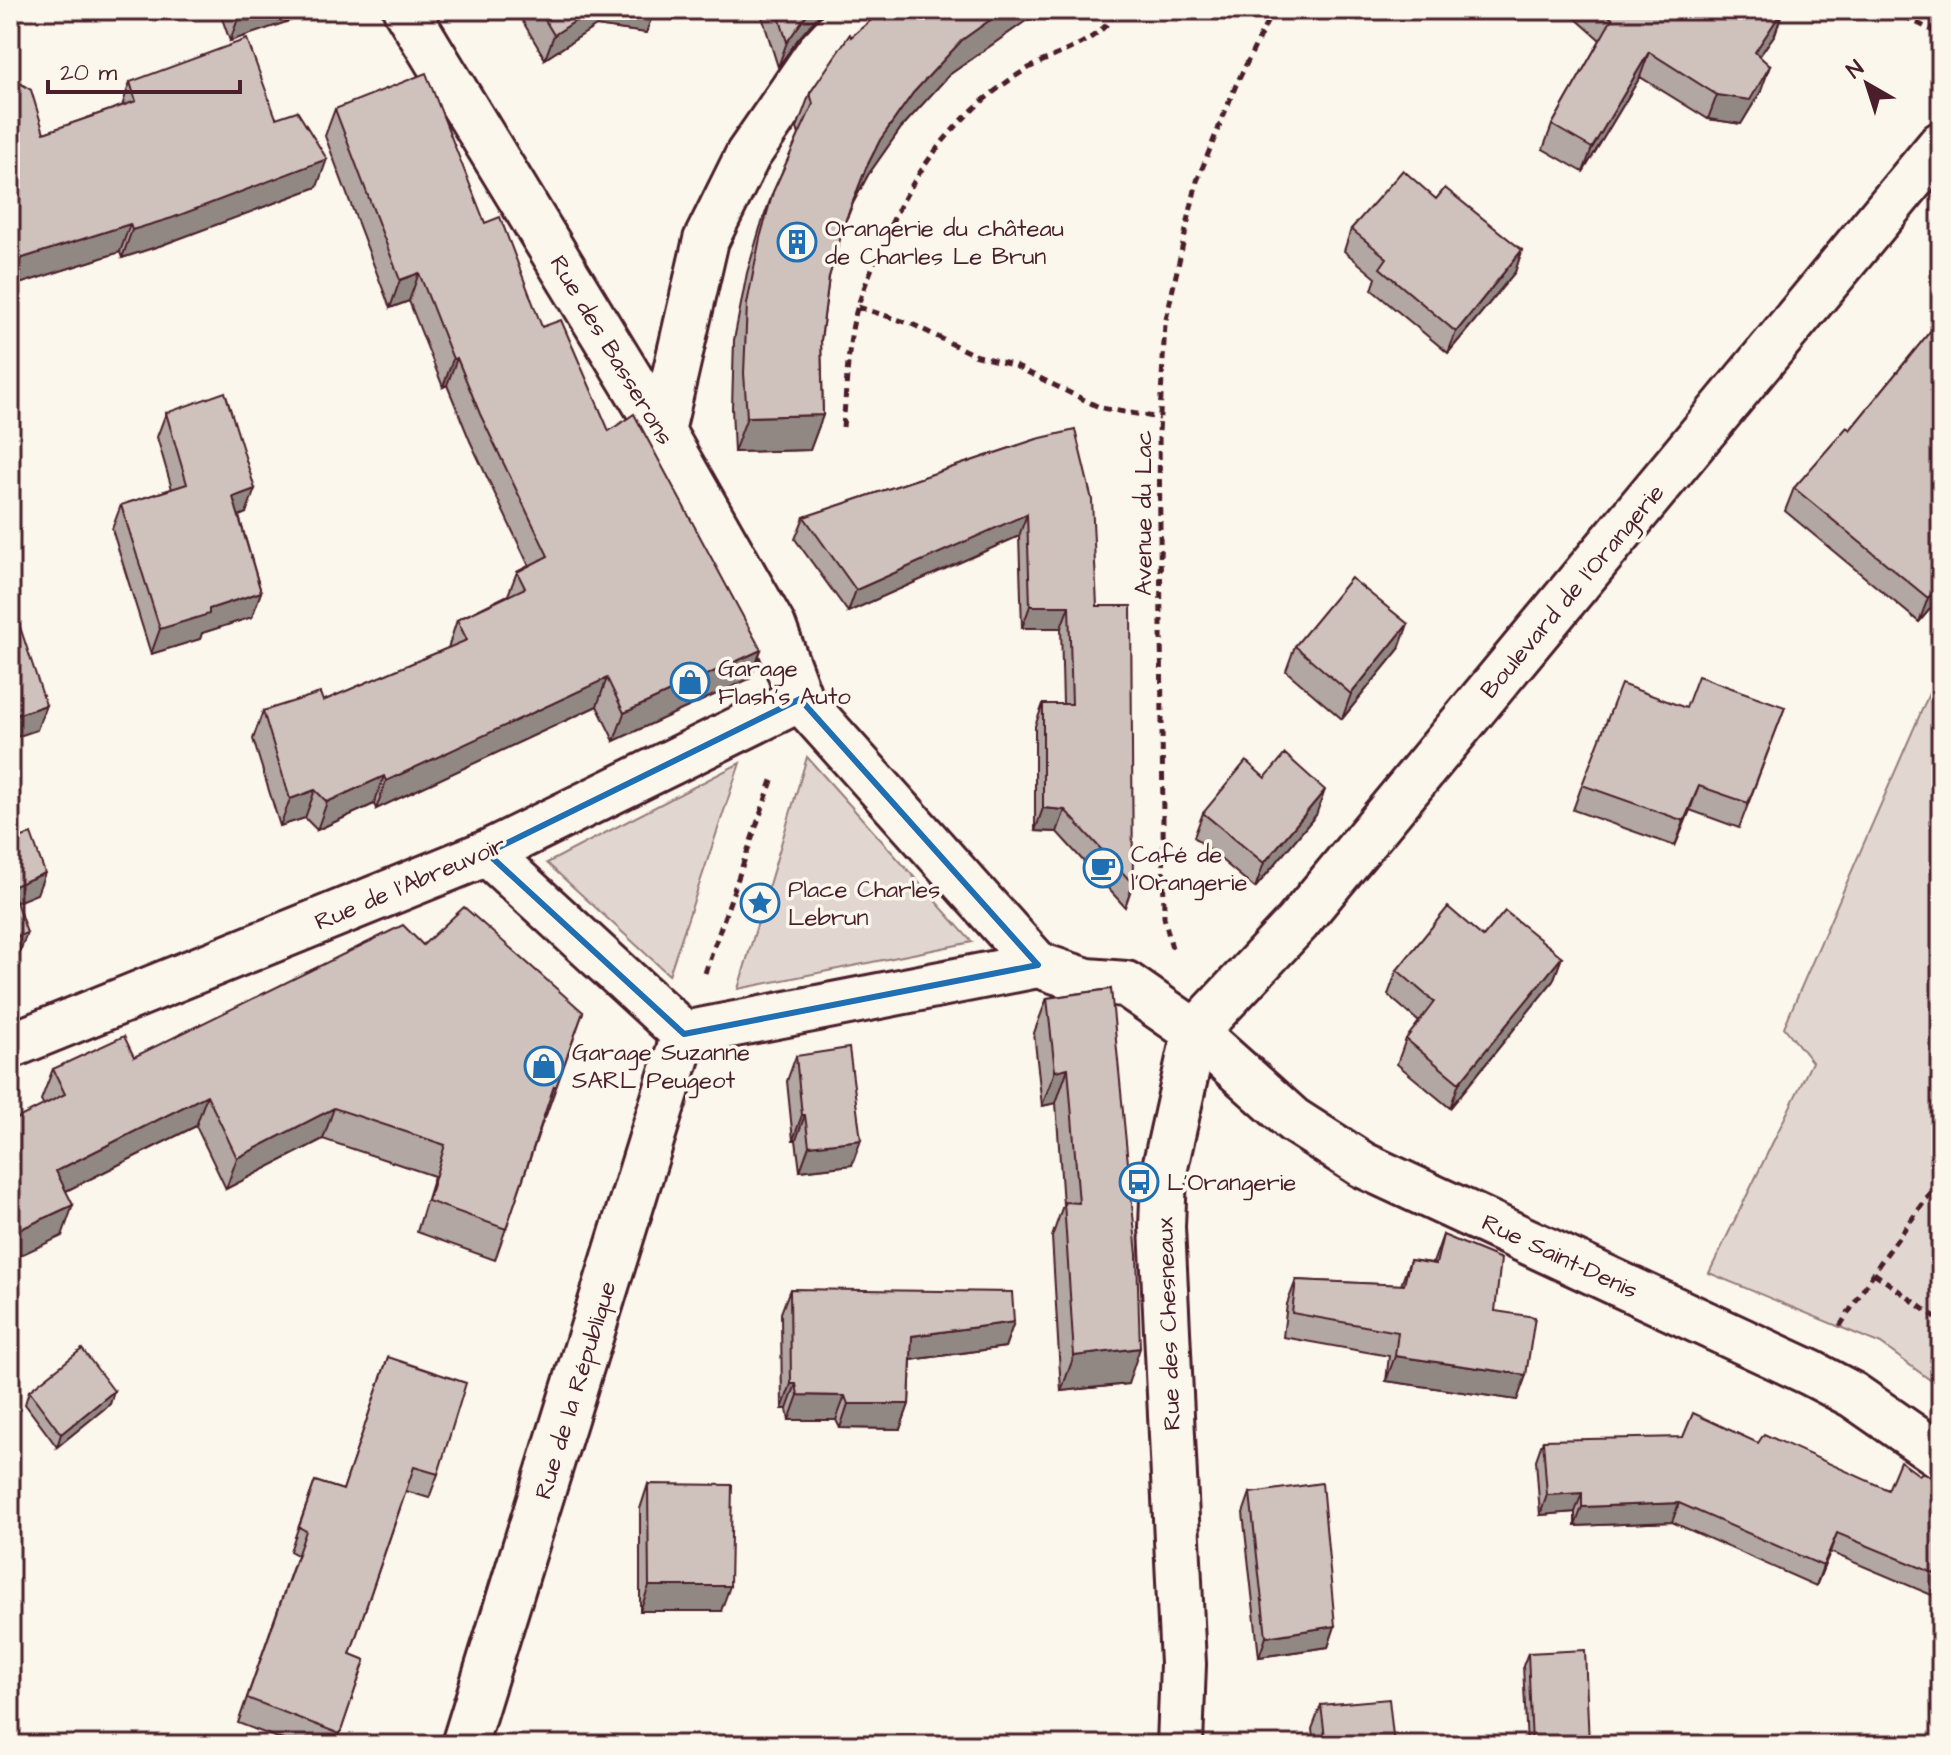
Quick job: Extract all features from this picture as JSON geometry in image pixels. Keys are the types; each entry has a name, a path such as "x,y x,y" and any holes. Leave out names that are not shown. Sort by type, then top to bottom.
{"street":[{"name":"Rue des Basserons","path":"406,10 662,431 773,626 800,699"},
{"path":"662,431 706,240 756,143 818,53 858,10"},
{"name":"Boulevard de l'Orangerie","path":"1195,1032 1297,923 1941,144"},
{"path":"800,699 1038,965"},
{"name":"Rue de l'Abreuvoir","path":"10,1046 487,853 800,699"},
{"path":"487,853 684,1034 1038,965 1087,981 1126,984 1195,1032"},
{"name":"Rue Saint-Denis","path":"1195,1032 1293,1120 1363,1165 1811,1373 1853,1395 1941,1456"},
{"name":"Rue des Chesneaux","path":"1180,1745 1183,1664 1162,1227 1164,1172 1195,1032"},
{"name":"Rue de la République","path":"464,1745 684,1034"}],"path":[{"path":"843,427 852,330 858,307 884,237 906,192 945,136 988,96 1029,68 1078,46 1113,18 1116,10"},
{"name":"Avenue du Lac","path":"1195,1032 1164,917 1160,418 1165,324 1197,181 1236,85 1273,10"},
{"path":"1892,10 1941,35"},
{"path":"858,307 912,324 974,355 1013,365 1101,408 1160,418"},
{"path":"684,1034 800,699"},
{"path":"1811,1373 1874,1273 1941,1179"},
{"path":"1874,1273 1941,1321"}],"highlighted area":[{"path":"800,699 1038,965 684,1034 487,853"}],"shaded area":[{"path":"1941,666 1941,1388 1881,1344 1709,1273 1812,1062 1784,1027"},
{"path":"807,757 972,942 738,989"},
{"path":"740,763 669,975 547,863"}],"building":[{"path":"237,10 258,10 239,16"},
{"path":"539,10 592,10 554,35"},
{"path":"777,10 810,10 787,42"},
{"name":"Orangerie du château de Charles Le Brun","path":"883,10 1004,10 962,40 913,93 880,140 866,168 846,219 829,277 821,340 823,415 747,417 744,373 747,304 773,192 813,104 810,93 850,34 851,37"},
{"path":"1603,10 1783,10 1755,52 1770,66 1750,100 1717,95 1649,52 1592,148 1552,125 1612,19"},
{"path":"247,39 276,118 297,111 327,159 172,218 132,230 130,224 10,262 10,77 31,90 44,133 136,101 130,82"},
{"path":"426,73 485,223 500,217 542,327 561,320 609,431 634,414 761,650 624,713 607,678 386,781 384,776 327,802 315,790 290,799 263,711 320,693 323,701 467,640 457,620 525,588 517,572 548,556 480,414 457,358 453,359 419,273 400,280 335,109"},
{"path":"1403,170 1436,199 1445,188 1522,250 1456,332 1380,268 1387,258 1351,229"},
{"path":"1941,318 1941,583 1928,598 1794,488 1847,427 1850,430"},
{"path":"225,392 255,489 233,497 261,592 209,609 209,614 160,629 121,505 187,484 166,413"},
{"path":"1075,430 1092,500 1097,606 1131,606 1133,884 1065,810 1043,808 1043,704 1072,704 1069,606 1030,606 1027,514 856,590 804,517 1037,439"},
{"path":"1351,578 1408,624 1351,694 1295,646"},
{"path":"18,621 46,705 10,717 10,624"},
{"path":"1698,676 1785,707 1748,803 1699,786 1684,821 1582,785 1621,684 1686,708"},
{"path":"1285,754 1325,790 1264,863 1203,813 1246,761 1265,778"},
{"path":"31,834 45,873 11,887 27,933 10,939 10,841"},
{"path":"464,907 583,1012 554,1086 506,1229 428,1201 445,1145 334,1108 237,1158 207,1095 56,1171 73,1205 10,1234 10,1122 65,1094 53,1069 124,1036 134,1057 403,925 423,945"},
{"path":"1448,907 1483,937 1505,911 1562,957 1459,1083 1406,1039 1434,1002 1397,970"},
{"path":"1111,989 1137,1255 1140,1348 1074,1356 1064,1202 1079,1203 1068,1068 1055,1071 1047,998"},
{"path":"849,1048 861,1140 809,1146 805,1115 802,1115 796,1056"},
{"path":"1443,1235 1501,1259 1495,1311 1535,1317 1526,1375 1395,1356 1398,1332 1292,1313 1296,1280 1404,1285 1410,1260 1436,1264"},
{"path":"790,1289 1012,1292 1014,1322 912,1336 909,1404 848,1404 845,1396 798,1395 796,1384 791,1384"},
{"path":"82,1349 114,1391 61,1434 29,1391"},
{"path":"388,1357 466,1383 438,1474 414,1467 350,1654 365,1660 340,1734 247,1698 306,1531 299,1527 315,1481 343,1490"},
{"path":"1693,1413 1758,1443 1764,1434 1888,1490 1900,1461 1919,1475 1923,1472 1941,1484 1941,1576 1837,1533 1823,1566 1679,1503 1582,1507 1582,1493 1547,1495 1543,1440 1683,1437"},
{"path":"1322,1483 1335,1626 1266,1637 1250,1493"},
{"path":"648,1484 732,1485 730,1586 649,1586"},
{"path":"1585,1650 1589,1745 1532,1745 1528,1653"},
{"path":"1389,1699 1394,1745 1326,1745 1321,1705"}],"place":[{"name":"Orangerie du château de Charles Le Brun","path":"797,242"},
{"name":"Garage Flash's Auto","path":"690,682"},
{"name":"Café de l'Orangerie","path":"1103,868"},
{"name":"Place Charles Lebrun","path":"760,903"},
{"name":"Garage Suzanne SARL Peugeot","path":"544,1066"},
{"name":"L'Orangerie","path":"1139,1182"}]}
